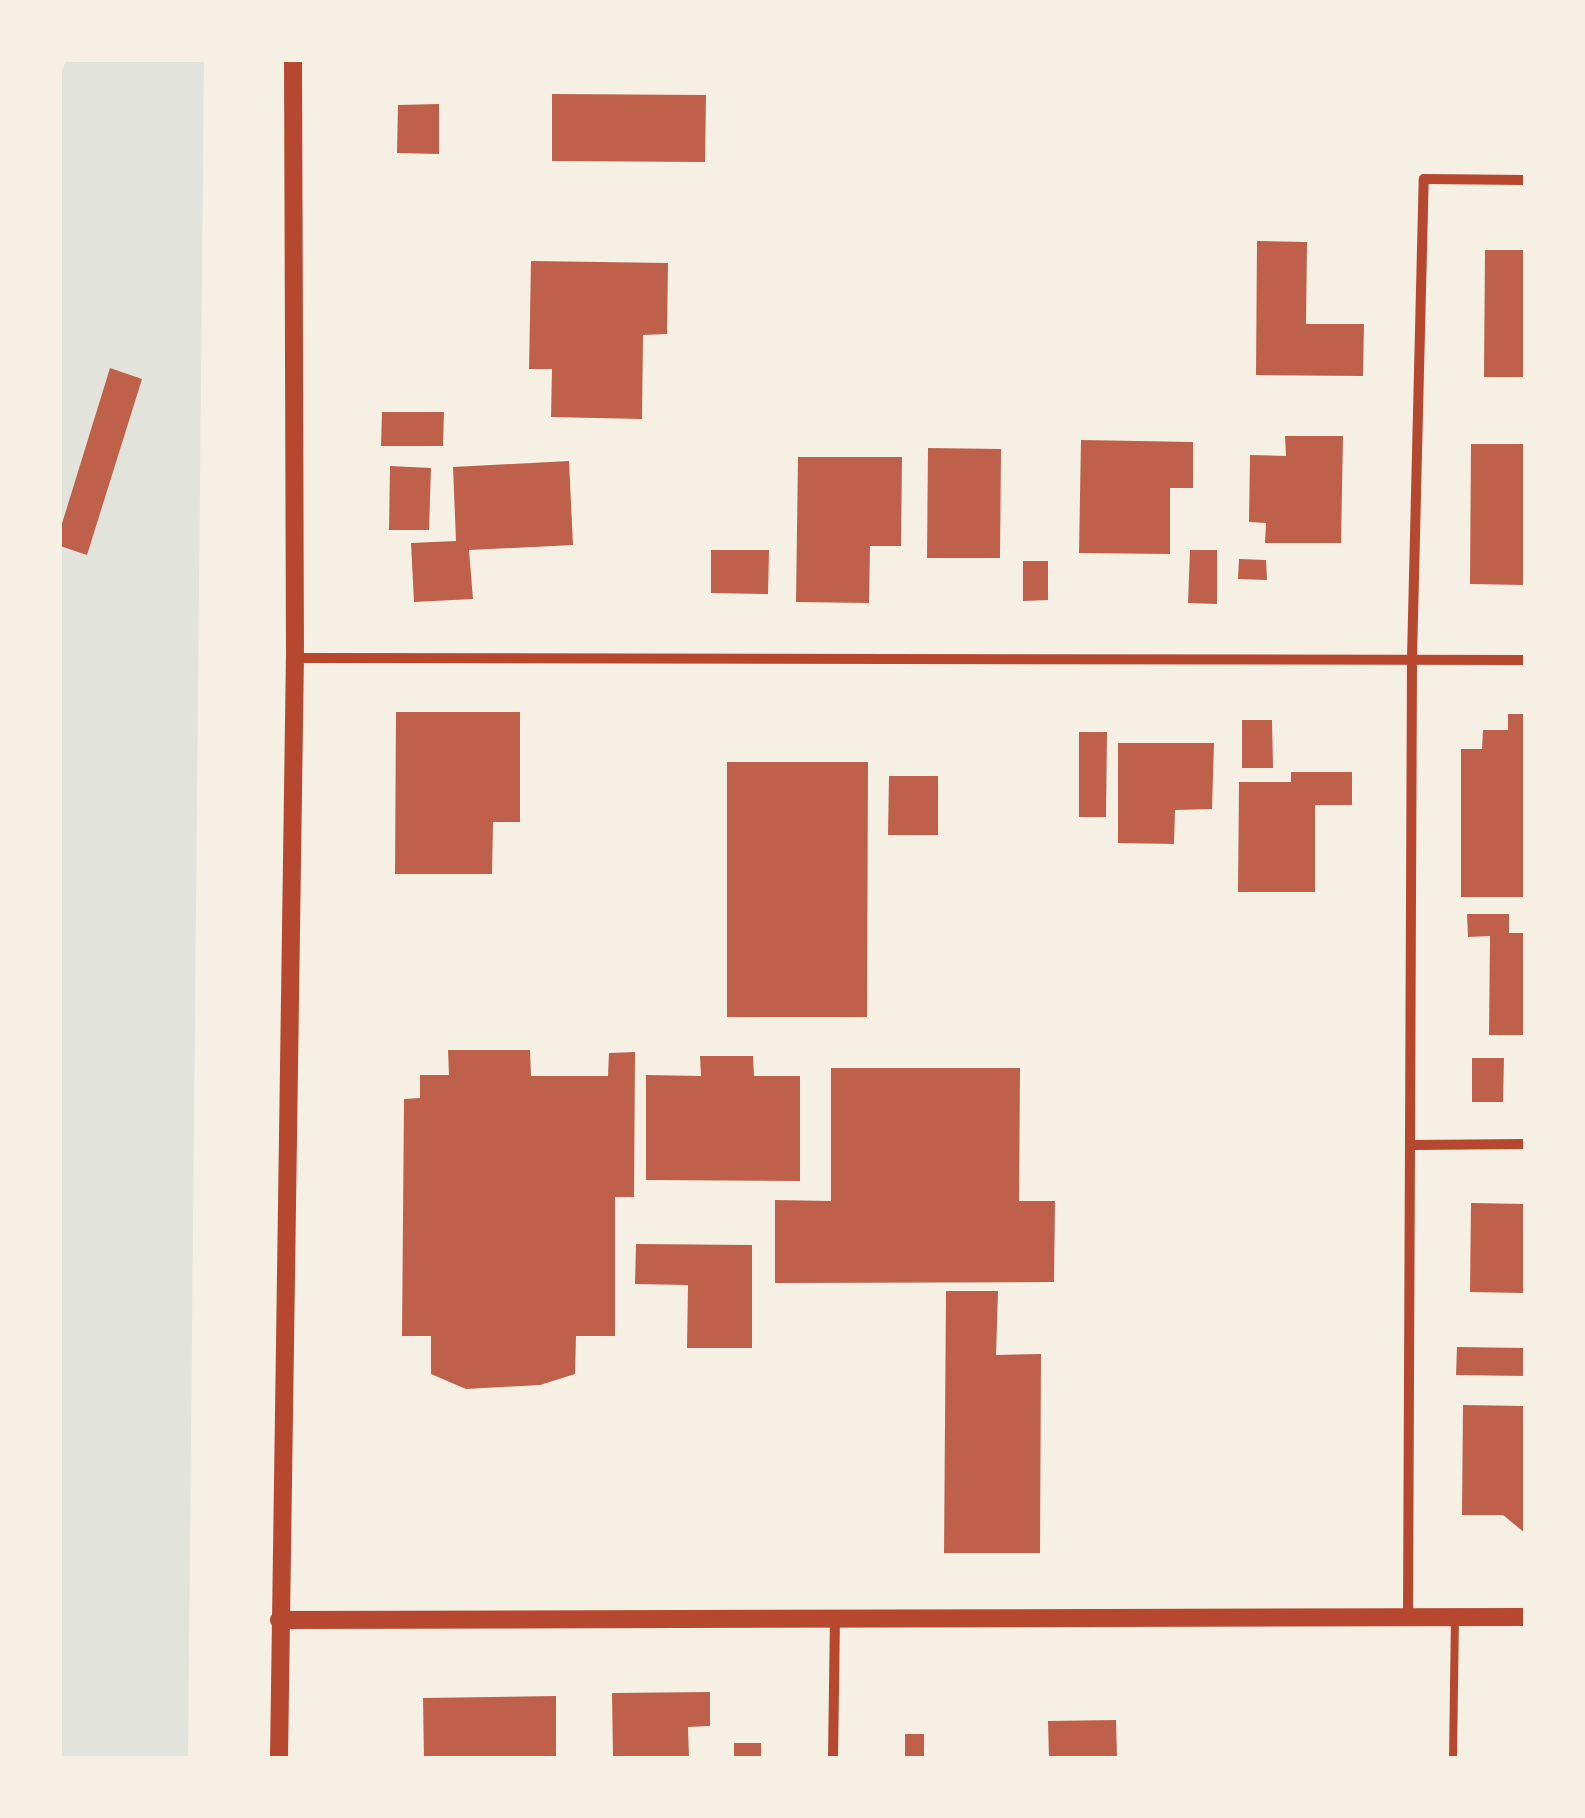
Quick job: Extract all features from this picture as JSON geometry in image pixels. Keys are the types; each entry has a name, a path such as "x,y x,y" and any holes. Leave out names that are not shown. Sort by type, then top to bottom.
{"street":[{"path":"278,1758 295,658 293,60"},
{"path":"1408,1616 1413,1144 1412,658 1424,179 1525,180"},
{"path":"295,658 1525,660"},
{"path":"1413,1144 1525,1144"},
{"path":"279,1620 835,1616 1525,1618"},
{"path":"833,1758 835,1616"}],"lane":[{"path":"1453,1758 1455,1617"}],"shaded area":[{"path":"66,60 204,60 188,1758 60,1758 60,77"}],"building":[{"path":"552,94 706,95 705,162 552,161"},
{"path":"439,104 439,154 397,153 398,105"},
{"path":"1257,241 1307,242 1306,324 1364,324 1363,376 1256,375"},
{"path":"1485,250 1525,250 1523,377 1484,377"},
{"path":"531,261 668,263 667,334 643,335 642,419 551,417 552,369 529,369"},
{"path":"110,368 142,379 87,555 60,546 60,530"},
{"path":"382,412 444,412 443,446 381,446"},
{"path":"1285,436 1343,436 1341,543 1265,543 1266,523 1249,522 1250,455 1286,456"},
{"path":"1081,440 1193,442 1193,488 1170,488 1170,554 1079,553"},
{"path":"1471,444 1525,444 1525,585 1470,584"},
{"path":"928,448 1001,449 1000,558 927,558"},
{"path":"798,457 902,457 901,546 870,546 869,603 796,602"},
{"path":"569,461 573,545 469,550 473,599 414,602 411,543 456,541 453,467"},
{"path":"390,466 431,468 429,530 389,530"},
{"path":"711,550 769,550 768,594 711,593"},
{"path":"1190,550 1217,550 1217,604 1188,603"},
{"path":"1239,559 1266,560 1267,580 1238,579"},
{"path":"1023,561 1048,561 1048,600 1023,601"},
{"path":"396,712 520,712 520,822 493,822 492,874 395,874"},
{"path":"1508,714 1525,714 1524,897 1461,897 1461,749 1482,749 1483,730 1508,730"},
{"path":"1242,720 1272,720 1273,768 1242,768"},
{"path":"1079,732 1107,732 1106,817 1079,817"},
{"path":"1118,743 1214,743 1212,809 1175,810 1174,844 1118,843"},
{"path":"727,762 868,762 867,1017 727,1017"},
{"path":"1291,772 1352,772 1352,805 1315,805 1315,892 1238,892 1239,782 1291,782"},
{"path":"889,776 938,776 938,835 888,835"},
{"path":"1467,914 1509,914 1509,933 1525,933 1525,1035 1489,1035 1490,936 1468,937"},
{"path":"448,1050 530,1050 531,1076 608,1076 609,1053 635,1052 634,1197 615,1197 615,1336 576,1336 575,1374 540,1385 466,1389 431,1374 431,1336 402,1336 404,1099 420,1098 420,1075 449,1075"},
{"path":"700,1056 753,1056 754,1076 800,1076 800,1181 646,1180 646,1075 701,1076"},
{"path":"1472,1058 1504,1058 1503,1102 1472,1102"},
{"path":"831,1068 1020,1068 1019,1201 1055,1201 1054,1282 775,1283 775,1200 831,1201"},
{"path":"1471,1203 1525,1204 1525,1293 1470,1292"},
{"path":"636,1244 752,1245 752,1348 687,1348 688,1285 635,1284"},
{"path":"946,1291 998,1291 996,1355 1041,1354 1040,1553 944,1553"},
{"path":"1457,1347 1525,1348 1525,1376 1456,1375"},
{"path":"1463,1405 1525,1406 1525,1533 1503,1515 1462,1515"},
{"path":"710,1692 710,1726 688,1727 689,1758 613,1758 612,1693"},
{"path":"556,1696 556,1758 424,1758 423,1698"},
{"path":"1116,1720 1117,1758 1049,1758 1048,1721"},
{"path":"905,1734 924,1734 924,1758 905,1758"},
{"path":"734,1743 761,1743 761,1758 734,1758"}]}
